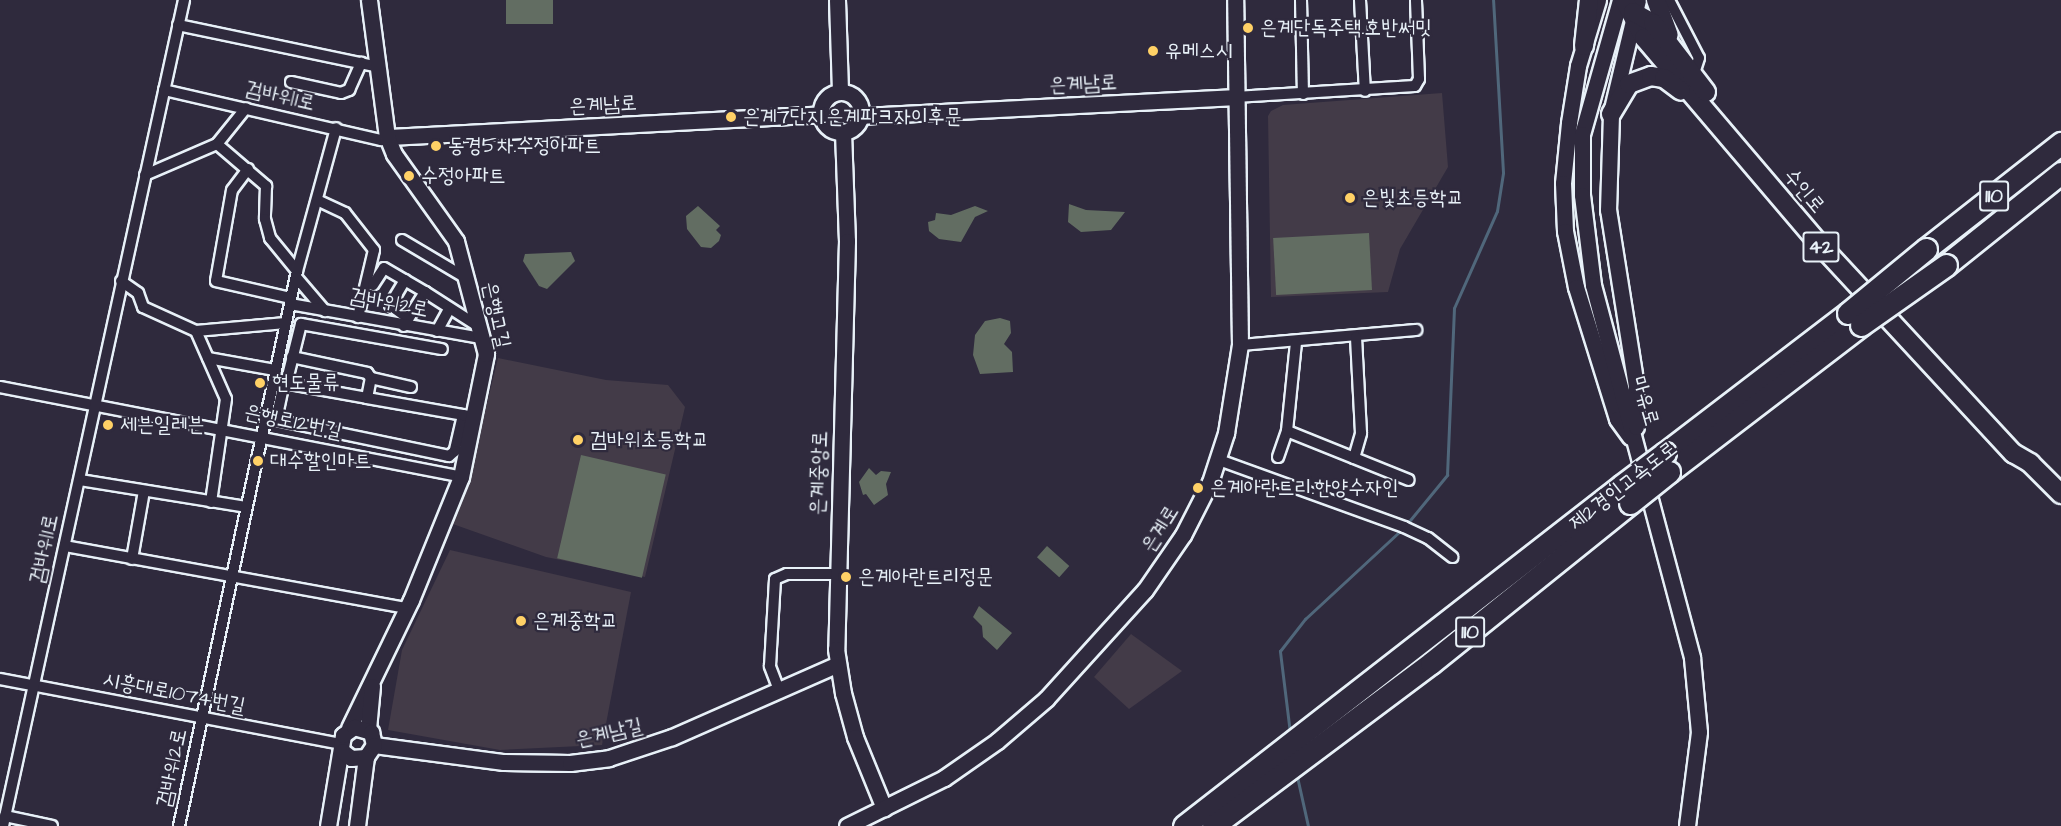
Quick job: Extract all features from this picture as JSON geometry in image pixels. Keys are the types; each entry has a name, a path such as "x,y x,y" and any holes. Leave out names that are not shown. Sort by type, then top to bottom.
{"highway":[{"name":"제2경인고속도로","path":"1184,826 1274,752 1305,732 1626,495 1854,319 1926,249 2061,143"},
{"name":"제2경인고속도로","path":"1854,319 1946,265 2061,173"},
{"name":"제2경인고속도로","path":"1213,826 1431,663 1626,495"}],"main road":[{"path":"1584,46 1589,0"},
{"path":"1656,0 1676,53"},
{"name":"수인로","path":"1629,3 1653,23 1833,244 2022,446 2030,463"},
{"name":"수인로","path":"1629,3 1644,38 1823,248 2013,453 2030,463 2061,494"},
{"path":"1611,114 1629,84 1651,76 1664,78 1711,116"}],"street":[{"name":"검바위1로","path":"4,821 184,0"},
{"name":"은행고길","path":"328,826 342,748 349,728 372,677 408,608 461,477 468,416 484,369 480,332 456,241 394,154 387,137 368,65 369,0"},
{"path":"837,0 840,92"},
{"name":"은계로","path":"847,826 916,794 974,759 1046,699 1118,622 1167,560 1196,512 1219,460 1240,345 1235,0"},
{"path":"1301,0 1303,94"},
{"path":"1360,0 1365,91"},
{"path":"1235,97 1365,91 1410,87 1418,83 1416,0"},
{"path":"1598,0 1584,46 1569,123 1563,183 1565,231 1576,287 1617,419 1636,445"},
{"path":"1669,0 1699,58 1694,76"},
{"path":"1629,3 1611,114 1608,210 1636,386 1636,445"},
{"name":"마유로","path":"1629,3 1591,91 1582,134 1582,195 1593,285 1692,658 1699,732 1687,826"},
{"path":"178,25 368,65 349,90 341,93 291,82"},
{"name":"검바위1로","path":"164,90 381,140 387,137"},
{"path":"840,92 856,99 860,116 854,127 843,132 831,130 820,114 828,96 840,92"},
{"name":"은계남로","path":"860,116 1235,97"},
{"path":"145,175 217,144 246,108"},
{"name":"은계남로","path":"387,137 820,114"},
{"name":"검바위2로","path":"179,826 296,274 336,128"},
{"name":"은계중앙로","path":"843,132 847,241 837,574 837,664 855,737 884,808"},
{"path":"217,144 266,186 265,219 270,238 325,311"},
{"name":"검바위2로","path":"248,169 232,190 216,281 325,311 406,322 436,331 480,332"},
{"path":"317,200 345,213 374,250 357,317"},
{"path":"402,240 466,278"},
{"path":"373,285 384,268 450,308 480,332"},
{"path":"122,280 138,293 143,308 196,331 286,323"},
{"path":"405,280 390,305 406,322 424,292"},
{"path":"436,331 450,308"},
{"path":"286,384 468,416 455,451 449,456 278,424 276,420 297,329 306,322 442,349"},
{"path":"1240,345 1296,343 1416,330"},
{"path":"196,331 208,358 275,370"},
{"path":"1354,458 1361,433 1356,337"},
{"path":"1278,457 1287,431 1296,343"},
{"path":"292,357 367,373 371,378 411,387"},
{"name":"은행로12번길","path":"208,358 226,399 223,428"},
{"path":"367,398 371,378"},
{"name":"은행로12번길","path":"0,387 261,435 461,477"},
{"path":"211,502 223,428"},
{"path":"1287,431 1409,480"},
{"path":"1219,460 1404,527 1428,537 1452,557"},
{"path":"80,480 246,507"},
{"path":"132,559 144,491"},
{"path":"65,546 408,608"},
{"path":"779,690 770,666 775,579 788,574 837,574"},
{"name":"은계남길","path":"342,748 351,758 370,751 504,762 570,764 639,750 837,664"},
{"name":"은행고길","path":"370,751 368,729 372,677"},
{"name":"시흥대로1074번길","path":"0,679 342,748"},
{"path":"349,728 368,729"},
{"path":"357,826 370,751"},
{"path":"4,821 52,826"}],"shaded area":[{"name":"은빛초등학교","path":"1442,93 1448,167 1400,249 1388,292 1271,297 1268,116 1271,111 1283,105"},
{"name":"검바위초등학교","path":"498,358 606,380 668,385 685,407 645,577 546,557 450,523 470,474"},
{"name":"은계중학교","path":"450,550 631,592 602,745 500,750 388,730 402,650"},
{"path":"1131,634 1182,671 1129,709 1094,677"}],"green space":[{"path":"506,0 553,0 553,24 506,24"},
{"path":"1069,204 1086,210 1125,212 1111,230 1081,232 1068,222"},
{"path":"698,206 720,226 716,230 721,235 719,241 711,248 701,247 687,229 686,216"},
{"path":"975,206 988,211 975,217 961,242 939,239 929,231 928,222 935,220 936,213 951,215"},
{"path":"1369,233 1372,290 1276,295 1273,238"},
{"path":"571,252 575,261 547,289 539,286 523,261 525,254"},
{"path":"1000,318 1010,321 1011,333 1004,344 1012,352 1013,372 980,374 973,355 975,335 985,321"},
{"path":"581,455 666,475 642,578 557,558"},
{"path":"869,468 876,475 881,471 891,472 886,484 888,495 874,505 866,494 863,495 859,482"},
{"path":"1047,546 1069,566 1059,577 1037,557"},
{"path":"979,606 1012,633 997,650 983,637 982,626 973,617"}],"waterway":[{"path":"1406,525 1447,475 1454,308 1497,211 1503,172 1493,0"},
{"path":"1290,733 1280,651 1305,619 1401,530"},
{"path":"1296,772 1308,826"}],"place":[{"name":"은계단독주택.호반써밋","path":"1248,28"},
{"name":"유메스시","path":"1153,51"},
{"name":"은계7단지.은계파크자이후문","path":"731,117"},
{"name":"동경5차.수정아파트","path":"436,146"},
{"name":"수정아파트","path":"409,176"},
{"name":"은빛초등학교","path":"1350,198"},
{"name":"현도물류","path":"260,383"},
{"name":"세븐일레븐","path":"108,425"},
{"name":"검바위초등학교","path":"578,440"},
{"name":"대수할인마트","path":"258,461"},
{"name":"은계아란트리.한양수자인","path":"1198,488"},
{"name":"은계아란트리정문","path":"846,577"},
{"name":"은계중학교","path":"521,621"}]}
